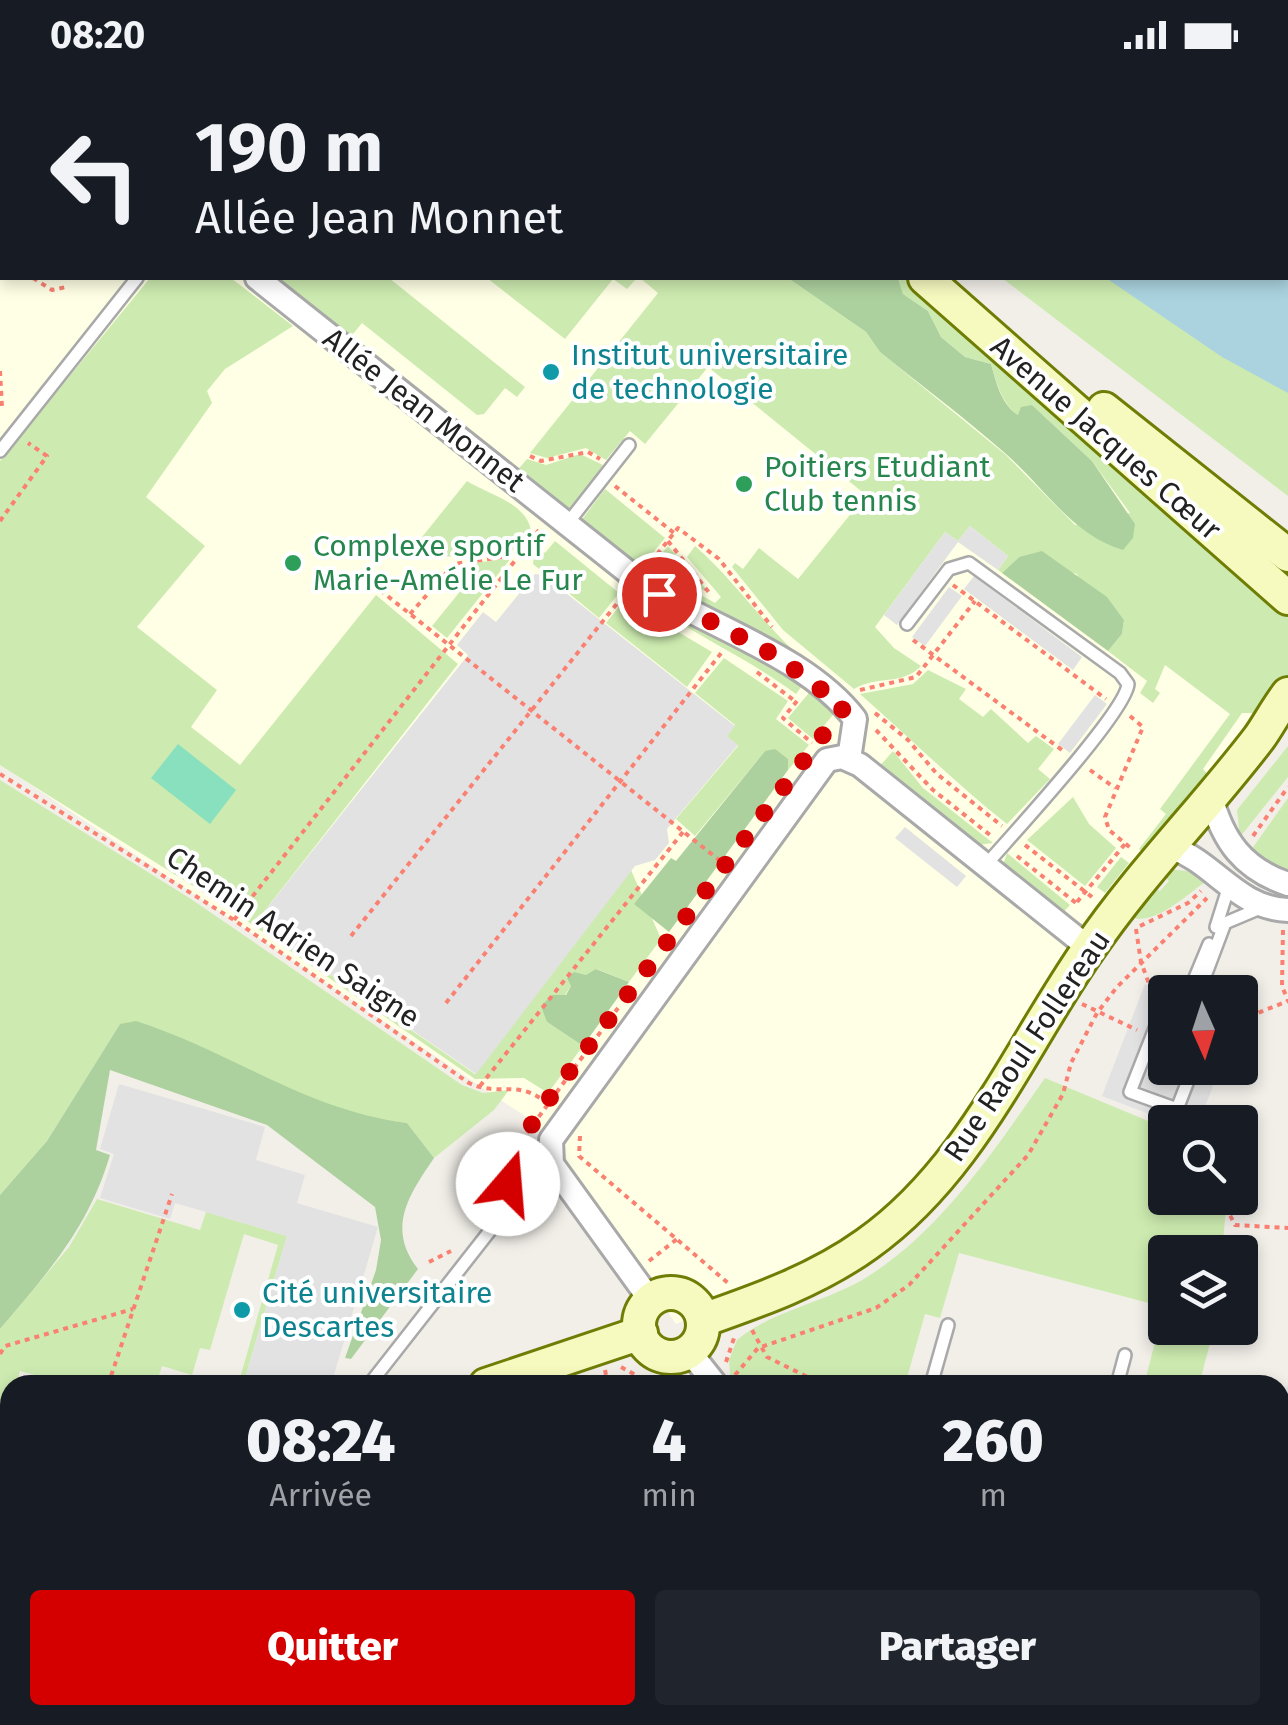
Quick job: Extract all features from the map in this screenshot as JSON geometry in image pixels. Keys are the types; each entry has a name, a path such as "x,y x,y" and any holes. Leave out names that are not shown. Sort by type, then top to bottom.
{"street":[{"name":"Allée Jean Monnet","path":"260,280 637,579 680,609 778,657 851,707"},
{"name":"Avenue Jacques Cœur","path":"927,280 1288,598"},
{"name":"Avenue Jacques Cœur","path":"939,280 1288,555"},
{"path":"1255,527 1288,542"},
{"name":"Rue Raoul Follereau","path":"703,1320 832,1267 896,1221 969,1140 1089,948 1126,921 1157,853 1275,727 1288,694"},
{"path":"849,759 851,707"},
{"path":"650,1301 552,1164 555,1110 831,758 849,759 894,790 1089,948"},
{"path":"1211,797 1218,824 1239,855 1259,872 1288,884"},
{"path":"1157,853 1197,859 1221,883 1280,909"},
{"path":"663,1294 684,1296 696,1305 703,1320 702,1334 689,1351 663,1356 649,1348 641,1334 641,1316 650,1301 663,1294"},
{"path":"516,1375 641,1334"},
{"path":"689,1351 716,1375"}],"lane":[{"path":"0,451 135,280"},
{"path":"567,524 629,445"},
{"path":"905,628 949,569 970,563 1120,673 1128,691 1077,760 985,866"},
{"path":"1196,975 1227,900 1221,883"},
{"path":"1205,975 1225,923 1280,909"},
{"path":"1148,1041 1130,1092 1177,1110 1186,1085"},
{"path":"377,1375 550,1154"},
{"path":"934,1375 948,1325"},
{"path":"1120,1375 1125,1355"}],"path":[{"path":"36,280 52,290 66,287"},
{"path":"0,370 2,407"},
{"path":"0,521 47,456 17,433"},
{"path":"530,456 542,461 588,452 674,534"},
{"path":"234,920 542,526"},
{"path":"662,571 649,564 678,528 719,560 782,636"},
{"path":"668,541 712,595 689,586"},
{"path":"410,614 460,561 518,556"},
{"path":"351,936 637,579"},
{"path":"954,585 1143,726 1104,817 1110,830 1125,844 1157,853"},
{"path":"380,590 725,864 715,877"},
{"path":"814,681 783,718 814,744 870,686 910,680 974,601"},
{"path":"905,628 934,655 1114,788"},
{"path":"446,1003 722,652"},
{"path":"851,707 933,790 1126,921 1148,984"},
{"path":"851,707 908,740 937,774 1076,903"},
{"name":"Chemin Adrien Saigne","path":"0,774 234,920 478,1087 522,1088 555,1110"},
{"path":"1239,855 1288,787"},
{"path":"478,1087 683,832"},
{"path":"1061,926 1125,844"},
{"path":"1126,921 1188,903 1221,883"},
{"path":"731,1375 758,1348 876,1308 909,1285 1028,1155 1064,1094 1071,1063 1097,1013 1140,962 1190,920 1221,883"},
{"path":"1258,1013 1288,1001 1282,986 1280,909"},
{"path":"1061,991 1097,1013 1148,1034"},
{"path":"506,1188 519,1144 555,1110 622,1002"},
{"path":"555,1110 580,1130 579,1156 739,1292 758,1348 775,1363 802,1375"},
{"path":"111,1375 172,1194"},
{"path":"1230,1215 1235,1225 1288,1228"},
{"path":"429,1262 462,1246"},
{"path":"0,1354 5,1346 133,1309"}],"shaded area":[{"path":"0,280 916,280 1288,584 1288,683 972,1116 906,1197 813,1267 676,1324 538,1125 0,764"},
{"path":"970,526 1008,556 998,570 958,542 897,625 884,615 945,532 958,541"},
{"path":"535,574 543,575 735,726 727,736 738,745 667,829 669,843 655,860 635,866 476,1074 255,923 468,655 457,645 483,612 496,622"},
{"path":"974,576 1082,657 1073,670 964,589"},
{"path":"949,587 962,596 925,646 912,637"},
{"path":"1095,695 1107,704 1070,753 1058,744"},
{"path":"905,827 966,876 957,887 895,838"},
{"path":"1145,984 1148,985 1148,1085 1213,1085 1206,1105 1148,1105 1148,1114 1102,1096"},
{"path":"119,1084 265,1127 256,1160 305,1175 297,1203 378,1227 334,1375 246,1375 287,1236 175,1203 170,1219 100,1198 114,1154 100,1149"}],"green space":[{"path":"148,280 234,280 293,326 225,369 207,391 212,403 146,497 205,546 137,627 217,690 191,727 240,765 376,595 458,664 255,923 475,1074 631,870 661,939 629,982 597,969 571,986 547,1022 583,1046 548,1093 524,1078 475,1079 225,906 0,765 0,461"},
{"path":"272,280 391,280 525,387 517,397 505,388 484,414 477,415 362,323 348,340"},
{"path":"490,280 612,280 565,339"},
{"path":"614,280 635,280 627,289"},
{"path":"642,280 791,280 866,332 880,352 1006,455 1075,525 1130,513 1092,461 1032,405 1018,415 1012,410 1000,392 991,364 965,357 941,337 928,311 903,294 899,280 916,280 1157,506 1288,616 1288,680 1257,713 1242,713 1203,769 1209,776 1146,854 1139,849 1166,814 1160,809 1230,714 1165,665 1155,689 1160,693 1153,703 1140,693 1147,681 1108,651 1122,634 1124,620 1107,598 1081,583 1077,574 1019,557 1002,573 998,570 1008,556 970,526 958,541 945,532 875,627 894,648 921,666 906,676 854,689 783,630 732,567 735,563 743,569 759,548 798,579 866,495 708,367 645,444 630,431 606,460 586,448 547,458 530,453 658,293"},
{"path":"791,280 899,280 903,294 928,311 941,337 965,357 991,364 1000,392 1012,410 1018,415 1021,407 1032,405 1092,461 1135,524 1133,538 1123,550 1074,522 1006,454 880,352 866,332"},
{"path":"1005,280 1288,280 1288,496"},
{"path":"580,454 603,465 570,510 562,510 515,473 527,459 546,465"},
{"path":"467,481 523,514 531,533 526,541 515,550 478,556 434,555 414,547"},
{"path":"605,489 665,538 638,571 580,522"},
{"path":"555,541 619,593 599,618 533,564 535,545 545,553"},
{"path":"668,546 706,589 705,591 654,563"},
{"path":"695,546 815,669 670,590 648,571 651,567 715,603 721,597 687,557"},
{"path":"1042,551 1107,597 1124,620 1122,634 1108,651 1002,573 1019,557"},
{"path":"511,558 447,638 432,626 475,573 467,564"},
{"path":"636,587 805,682 796,694 653,605 633,591"},
{"path":"624,600 712,652 687,687 606,623"},
{"path":"724,658 788,701 776,719 809,745 788,770 788,759 765,751 695,836 676,819 738,746 727,736 735,725 695,693"},
{"path":"928,670 966,689 959,699 983,717 991,709 1028,743 1036,736 1054,749 1038,769 1050,779 1007,824 860,694 913,684"},
{"path":"813,688 836,711 813,739 788,718"},
{"path":"178,744 236,790 210,824 151,778"},
{"path":"1288,746 1288,777 1240,837 1237,810"},
{"path":"775,749 788,759 788,770 669,932 634,904 671,858 676,861 765,751"},
{"path":"893,751 923,788 993,843 978,845 879,767"},
{"path":"0,780 191,899 462,1085 483,1093 509,1090 494,1110 434,1158 407,1123 359,1117 120,1024 47,1141 0,1195"},
{"path":"1073,797 1089,824 1116,848 1085,886 1027,840"},
{"path":"1288,798 1288,873 1251,850"},
{"path":"1007,853 1070,905 1062,914 1003,865"},
{"path":"1121,857 1129,863 1105,893 1097,887"},
{"path":"1166,869 1187,871 1205,882 1160,913 1140,919 1131,917 1155,889 1160,891 1169,881 1162,873"},
{"path":"596,969 629,982 583,1046 547,1022 541,1006 552,995 566,995 571,986 567,978 574,972 586,975"},
{"path":"136,1021 335,1106 407,1123 434,1158 416,1185 402,1226 408,1254 418,1269 351,1359 345,1358 376,1270 381,1240 375,1207 267,1125 110,1070 96,1150 110,1155 101,1181 65,1248 0,1329 0,1195 47,1141 120,1024"},
{"path":"1045,1078 1148,1121 1148,1215 1225,1215 1224,1235 1148,1235 1148,1303 959,1253 940,1318 925,1314 908,1375 730,1375 729,1360 737,1340 765,1322 867,1277 919,1236 965,1186"},
{"path":"97,1199 200,1230 206,1212 287,1236 246,1375 241,1375 278,1245 244,1234 210,1350 200,1348 192,1375 162,1366 159,1375 34,1375 20,1371 19,1375 0,1375 0,1329 69,1247"},
{"path":"1154,1345 1210,1345 1202,1375 1147,1375"}],"water":[{"path":"1109,280 1288,280 1288,393 1222,357"}],"place":[{"name":"Institut universitaire de technologie","path":"551,372"},
{"name":"Poitiers Etudiant Club tennis","path":"744,484"},
{"name":"Complexe sportif Marie-Amélie Le Fur","path":"293,563"},
{"name":"Cité universitaire Descartes","path":"242,1310"}],"route":[{"path":"508,1184 519,1144 546,1103 844,707 778,657 680,609 659,594"}]}
